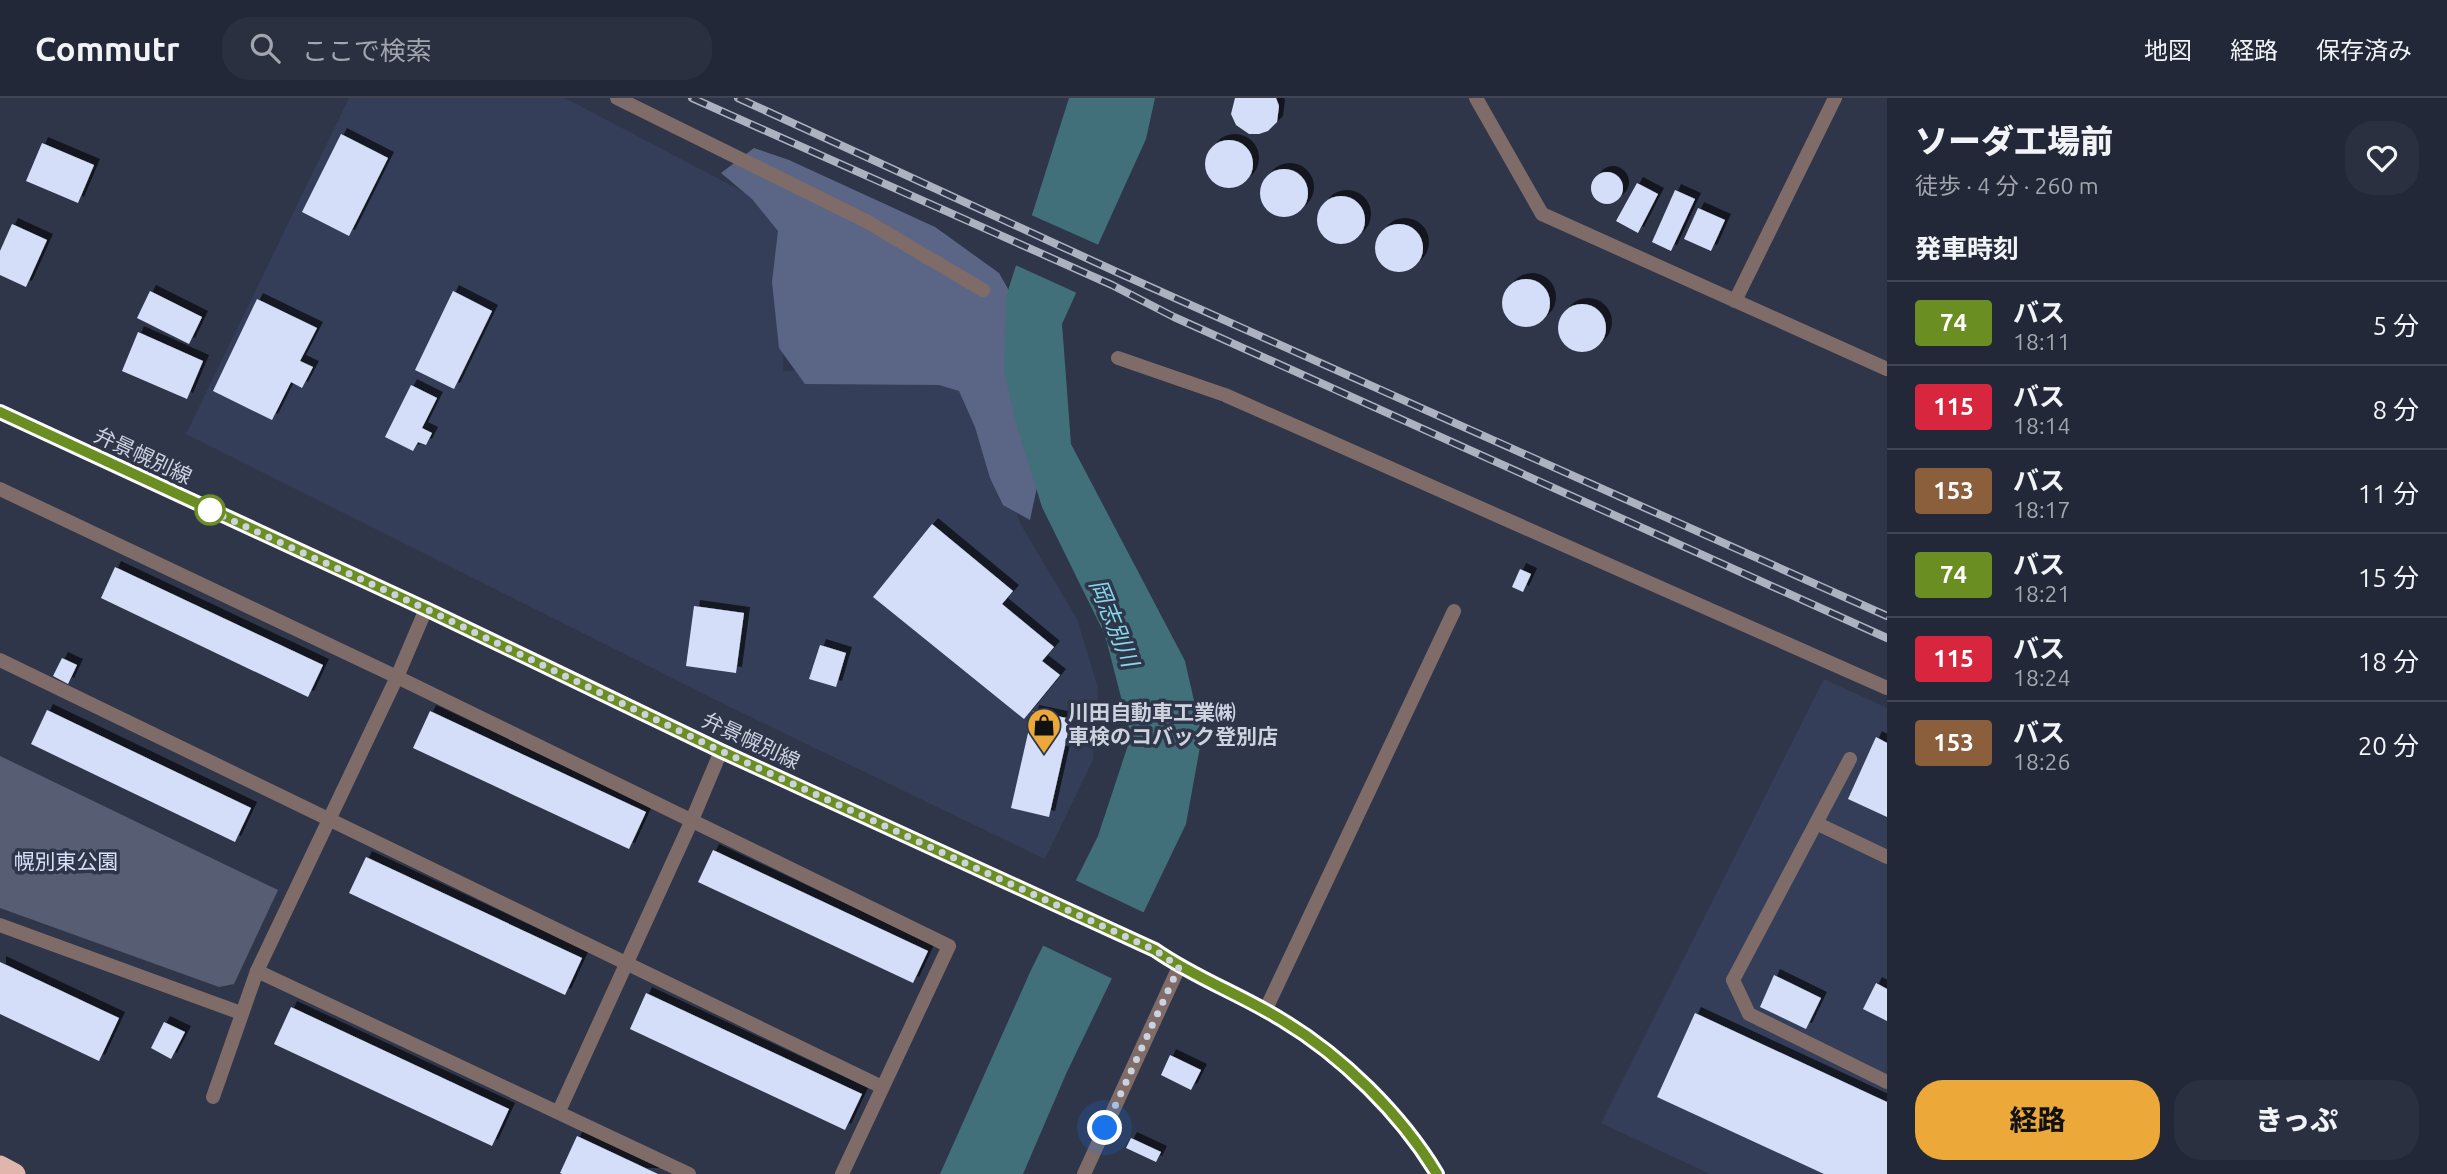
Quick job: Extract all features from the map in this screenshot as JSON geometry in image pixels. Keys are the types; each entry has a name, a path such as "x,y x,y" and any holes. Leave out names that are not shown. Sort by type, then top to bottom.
{"highway":[{"path":"0,1166 15,1174"}],"main road":[{"name":"弁景幌別線","path":"0,412 426,609 721,751 1155,950 1179,967 1265,1011 1327,1051 1370,1089 1426,1156 1437,1174"}],"street":[{"path":"617,98 866,221 983,290"},
{"path":"1476,98 1542,214 1887,369"},
{"path":"1735,301 1835,98"},
{"path":"1118,358 1226,395 1887,688"},
{"path":"0,489 397,677 949,946 842,1174"},
{"path":"213,1097 257,971 397,677 426,609"},
{"path":"1265,1011 1454,611"},
{"path":"0,660 882,1087"},
{"path":"559,1111 721,751"},
{"path":"1850,759 1818,824 1733,980 1749,1014 1887,1082"},
{"path":"1818,824 1887,857"},
{"path":"0,925 241,1013"},
{"path":"1084,1174 1179,967"},
{"path":"257,971 689,1174"}],"shaded area":[{"path":"349,98 565,98 776,209 785,223 783,371 972,364 1020,523 1077,619 1098,688 1093,760 1045,859 730,707 186,434"},
{"path":"754,148 789,160 935,227 999,273 1016,303 1040,473 1030,520 1003,505 990,478 975,427 959,391 939,385 805,384 779,348 772,282 778,231 752,199 721,173"},
{"path":"1824,679 1887,708 1887,1174 1710,1174 1601,1123"}],"green space":[{"name":"幌別東公園","path":"0,756 278,890 234,984 219,987 0,908"}],"water":[{"name":"岡志別川","path":"1069,98 1155,98 1146,139 1062,324 1071,444 1185,661 1202,736 1186,824 1066,1074 1023,1174 940,1174 1031,970 1098,836 1131,736 1105,635 1042,507 1017,427 1004,372 1006,297"}],"pier":[{"path":"1029,214 1101,246 1079,294 1013,264"},
{"path":"1073,879 1147,914 1115,980 1040,944"}],"building":[{"path":"1235,98 1276,98 1279,106 1277,122 1268,131 1249,134 1236,125 1231,114"},
{"path":"341,134 388,158 349,236 302,212"},
{"path":"1229,140 1246,147 1253,164 1246,181 1229,188 1212,181 1205,164 1212,147"},
{"path":"42,143 94,165 78,203 26,181"},
{"path":"1284,169 1301,176 1308,193 1301,210 1284,217 1267,210 1260,193 1267,176"},
{"path":"1607,172 1618,177 1623,188 1618,199 1607,204 1596,199 1591,188 1596,177"},
{"path":"1637,183 1658,194 1638,233 1616,221"},
{"path":"1675,190 1695,199 1671,251 1652,242"},
{"path":"1341,196 1358,203 1365,220 1358,237 1341,244 1324,237 1317,220 1324,203"},
{"path":"1698,208 1725,220 1711,251 1684,239"},
{"path":"12,224 47,240 26,287 0,275 0,251"},
{"path":"1399,224 1416,231 1423,248 1416,265 1399,272 1382,265 1375,248 1382,231"},
{"path":"1526,279 1543,286 1550,303 1543,320 1526,327 1509,320 1502,303 1509,286"},
{"path":"150,291 202,317 189,344 137,318"},
{"path":"453,291 492,311 454,389 415,370"},
{"path":"257,299 317,328 300,361 313,367 302,388 291,382 272,420 213,391"},
{"path":"1582,304 1599,311 1606,328 1599,345 1582,352 1565,345 1558,328 1565,311"},
{"path":"138,332 203,361 187,399 122,371"},
{"path":"411,385 437,398 422,428 432,433 426,445 418,442 413,451 385,437"},
{"path":"932,524 1013,591 1002,604 1054,647 1042,661 1060,675 1024,719 873,597"},
{"path":"115,567 323,665 308,697 101,598"},
{"path":"1520,569 1531,574 1523,592 1512,587"},
{"path":"694,606 744,613 736,673 686,666"},
{"path":"820,645 846,653 836,687 809,679"},
{"path":"62,658 77,665 68,684 53,676"},
{"path":"47,710 251,808 235,842 31,744"},
{"path":"430,711 646,812 629,849 413,748"},
{"path":"1033,711 1071,719 1049,817 1011,808"},
{"path":"1876,737 1887,743 1887,817 1848,799"},
{"path":"713,850 928,951 913,983 698,882"},
{"path":"366,857 582,958 565,995 349,893"},
{"path":"0,962 119,1018 99,1061 0,1014"},
{"path":"1774,975 1821,998 1806,1029 1760,1007"},
{"path":"1876,983 1887,989 1887,1021 1863,1009"},
{"path":"646,993 862,1094 845,1130 630,1029"},
{"path":"291,1007 509,1109 492,1146 274,1044"},
{"path":"1695,1013 1887,1102 1887,1174 1824,1174 1657,1097"},
{"path":"164,1022 185,1032 171,1059 151,1048"},
{"path":"1170,1055 1201,1070 1191,1090 1161,1075"},
{"path":"577,1136 658,1174 562,1174 560,1173"},
{"path":"1131,1138 1161,1152 1156,1162 1126,1148"}],"railway":[{"path":"692,98 1112,285 1174,317 1887,638"},
{"path":"738,98 1119,273 1887,616"}],"bus line":[{"name":"74","path":"0,412 426,609 721,751 1155,950 1179,967 1282,1020 1327,1051 1370,1089 1426,1156 1437,1174"}],"place":[{"name":"川田自動車工業㈱ 車検のコバック登別店","path":"1044,755"}],"route":[{"path":"210,510 205,508 426,609 721,751 1155,950 1179,967 1105,1128"}]}
